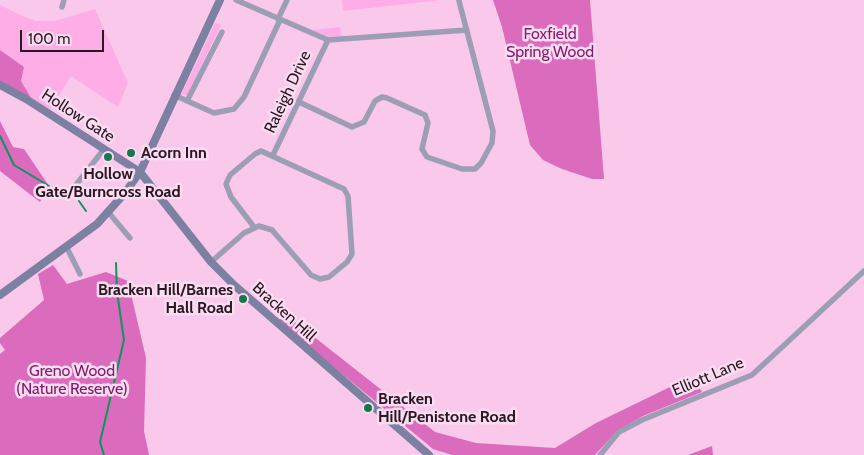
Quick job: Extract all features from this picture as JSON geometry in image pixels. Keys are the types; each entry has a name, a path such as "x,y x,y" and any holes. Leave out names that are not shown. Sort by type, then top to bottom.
{"street":[{"path":"62,7 64,0"},
{"path":"0,295 67,248 109,213 140,172 174,95 220,0"},
{"path":"236,0 328,40 467,30"},
{"path":"174,95 214,113 228,112 240,104 287,0"},
{"path":"299,102 352,127 364,122 374,101 382,97 387,98 425,115 428,123 422,145 427,157 462,169 475,169 492,143 493,131 458,1"},
{"path":"187,101 222,32"},
{"name":"Raleigh Drive","path":"273,155 328,40"},
{"name":"Hollow Gate","path":"0,85 26,99 140,172"},
{"path":"53,189 64,192 72,190 104,149"},
{"path":"211,262 254,226 263,226 272,230 311,275 320,279 329,278 347,262 352,254 348,196 344,189 261,151 254,154 227,180 228,192 254,226"},
{"name":"Bracken Hill","path":"140,172 211,262 290,336 429,455"},
{"path":"109,213 130,238"},
{"path":"67,248 80,274"},
{"name":"Elliott Lane","path":"600,455 620,432 642,420 752,375 864,271"}],"shaded area":[{"path":"342,0 442,0 343,11"},
{"path":"0,5 36,21 55,21 95,9 128,83 118,107 71,76 50,110 31,98 21,81 24,67 0,50"},
{"path":"215,23 221,25 187,95 181,95"},
{"path":"340,27 342,37 329,38 312,30"}],"green space":[{"name":"Foxfield Spring Wood","path":"493,0 590,0 604,179 592,179 562,169 543,160 530,145 502,27"},
{"path":"0,50 24,67 21,81 31,98 0,83"},
{"path":"0,121 13,147 24,149 49,186 40,202 0,171"},
{"name":"Greno Wood (Nature Reserve)","path":"53,265 67,284 106,272 128,281 146,358 144,431 149,455 0,455 0,354 5,350 0,343 0,338 44,300 38,274"},
{"path":"285,314 435,432 476,443 555,448 596,423 670,387 694,380 702,392 643,416 617,431 595,455 452,455 433,449 278,321"},
{"path":"712,446 713,455 688,455"}],"waterway":[{"path":"0,136 14,165 49,186"},
{"path":"79,201 86,211"},
{"path":"104,455 100,442 124,340 117,292 116,263"}],"place":[{"name":"Acorn Inn","path":"131,153"},
{"name":"Hollow Gate/Burncross Road","path":"108,157"},
{"name":"Bracken Hill/Barnes Hall Road","path":"243,299"},
{"name":"Bracken Hill/Penistone Road","path":"368,408"}]}
